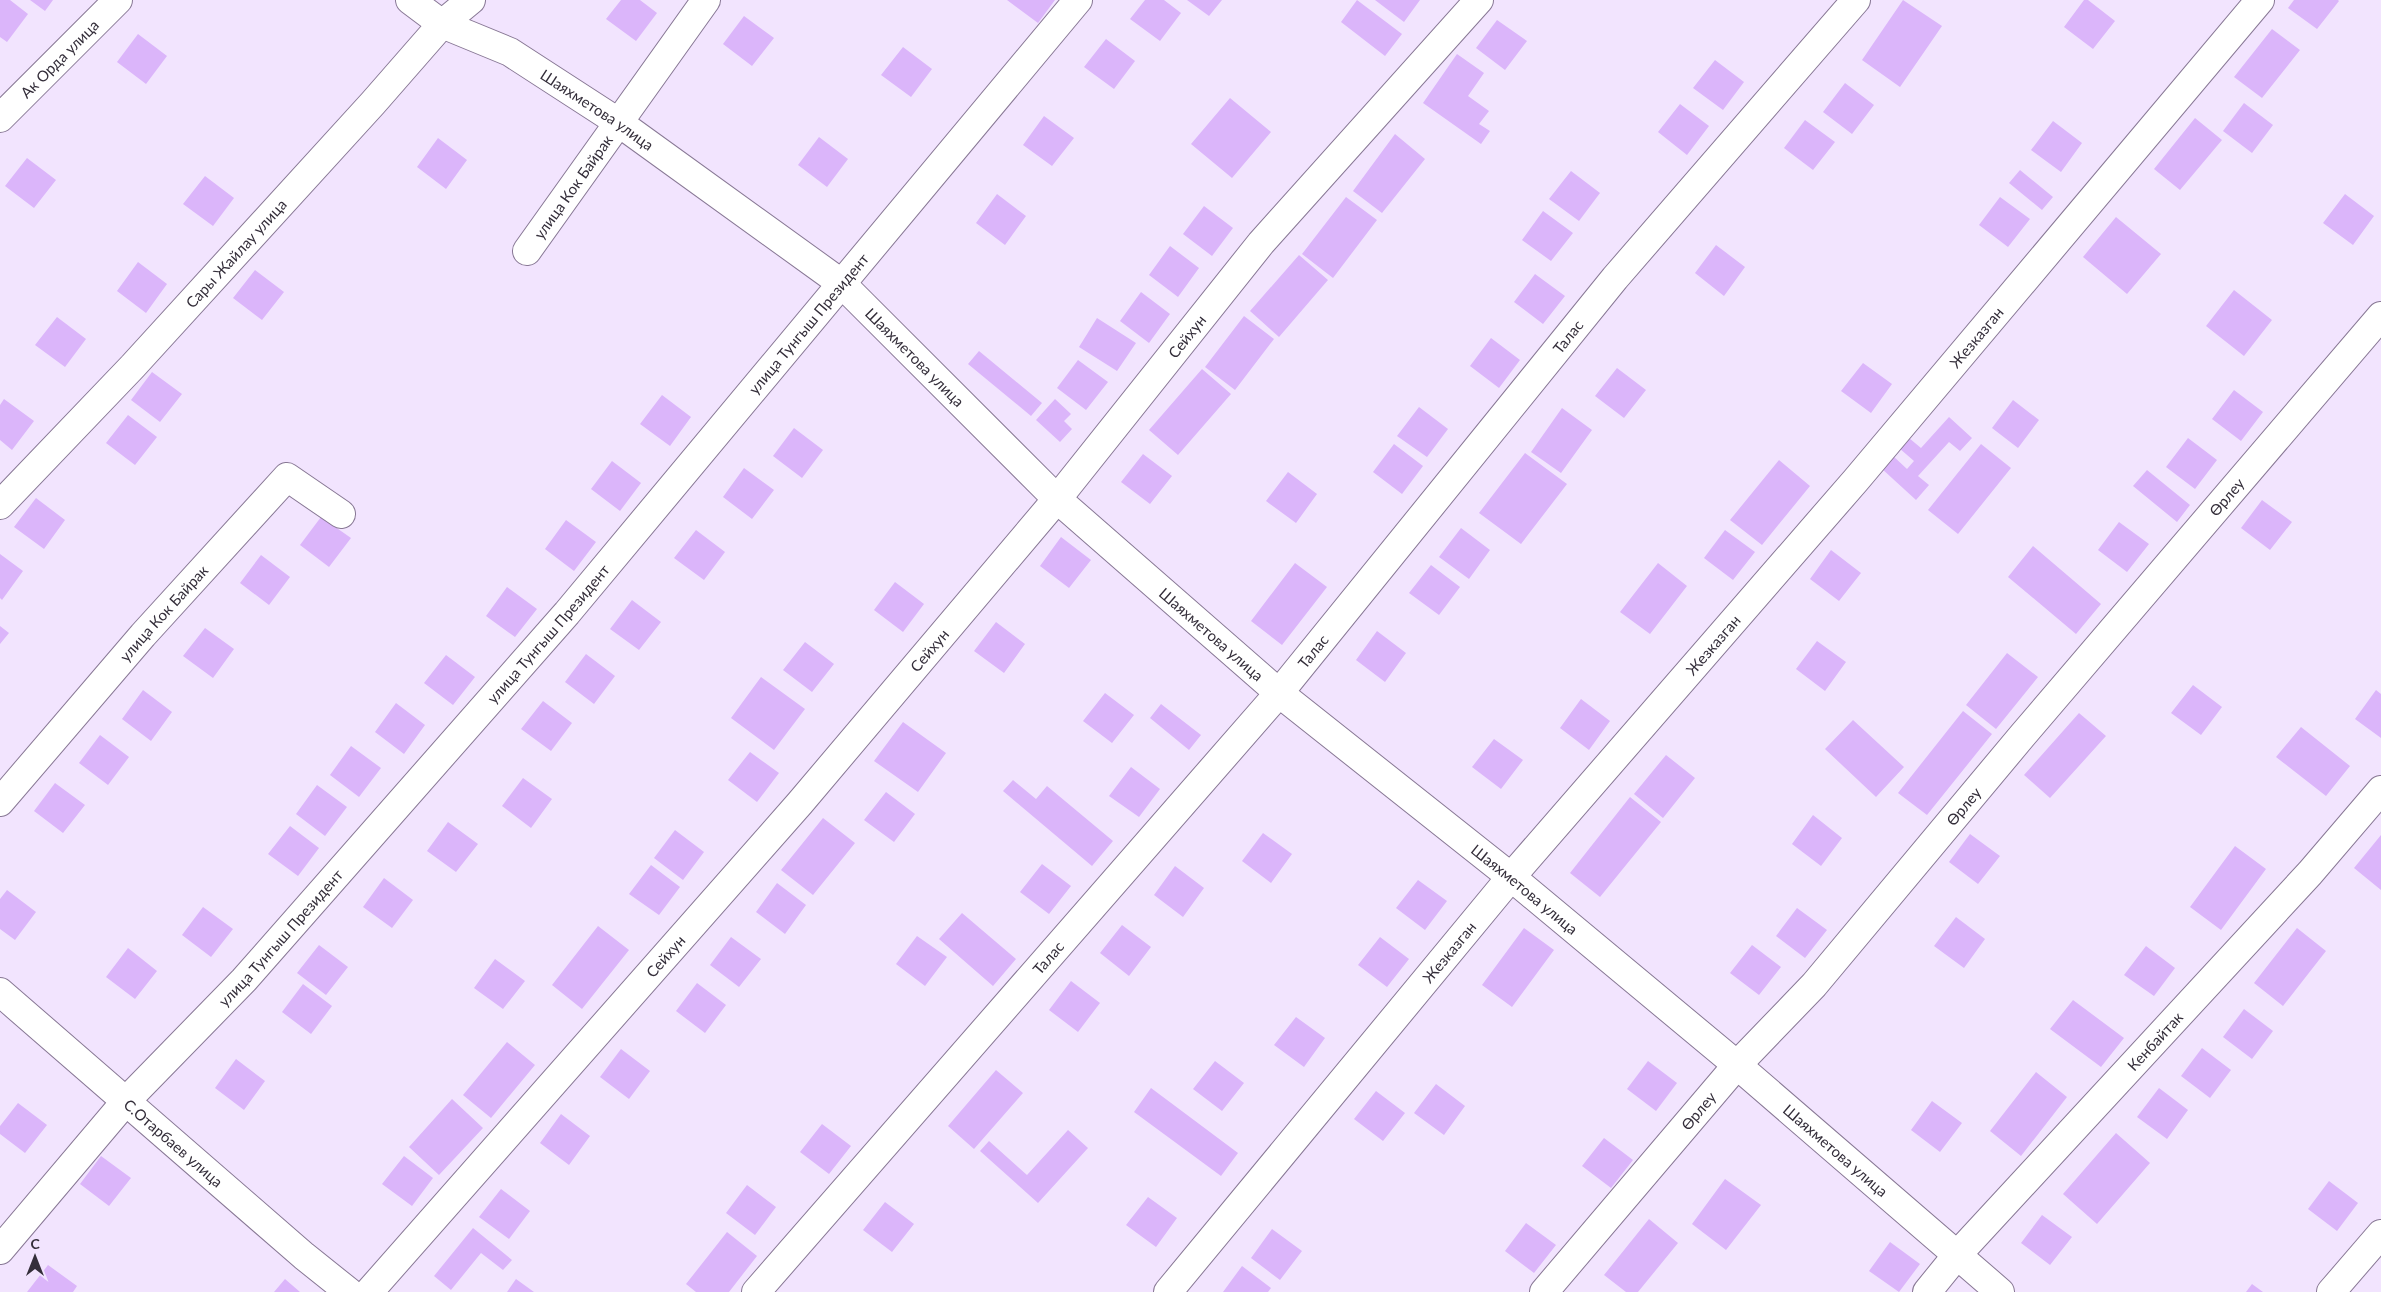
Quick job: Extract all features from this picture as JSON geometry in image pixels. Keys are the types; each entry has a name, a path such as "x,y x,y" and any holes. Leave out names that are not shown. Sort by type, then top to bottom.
{"street":[{"name":"Ак Орда улица","path":"0,118 118,0"},
{"name":"Шаяхметова улица","path":"410,0 442,24 510,52 618,122 841,282 1057,499 1279,693 1511,877 1737,1065 2000,1292"},
{"name":"Сары Жайлау улица","path":"0,505 133,366 367,111 442,24 471,0"},
{"name":"улица Кок Байрак","path":"527,251 706,0"},
{"name":"улица Тунгыш Президент","path":"0,1250 126,1100 244,980 567,613 1078,0"},
{"name":"Сейхун","path":"369,1292 793,810 1057,499 1261,243 1479,0"},
{"name":"Талас","path":"756,1292 1279,693 1615,278 1856,0"},
{"name":"Жезказган","path":"1168,1292 1511,877 1856,480 2260,0"},
{"name":"Өрлеу","path":"1544,1292 1737,1065 1814,984 2015,744 2381,316"},
{"name":"улица Кок Байрак","path":"0,802 143,635 287,477 341,514"},
{"name":"Кенбайтак","path":"1927,1292 1957,1255 2310,873 2381,790"},
{"name":"С.Отарбаев улица","path":"0,992 304,1256 349,1292"},
{"path":"2331,1292 2381,1234"}],"building":[{"path":"0,0 10,0 28,14 7,42 0,37"},
{"path":"30,0 53,0 45,11"},
{"path":"621,0 640,0 657,13 636,41 606,19"},
{"path":"1007,0 1055,0 1038,23"},
{"path":"1145,0 1164,0 1181,13 1160,41 1130,19"},
{"path":"1187,0 1222,0 1209,16"},
{"path":"1357,0 1402,34 1385,56 1341,22"},
{"path":"1375,0 1420,0 1404,22"},
{"path":"1903,0 1942,26 1900,87 1862,60"},
{"path":"2084,0 2088,0 2115,21 2093,49 2064,27"},
{"path":"2294,0 2339,1 2317,29 2288,8"},
{"path":"744,16 774,38 752,66 723,44"},
{"path":"1497,20 1527,41 1505,70 1476,48"},
{"path":"2272,29 2300,50 2262,98 2234,77"},
{"path":"138,34 167,56 146,84 117,62"},
{"path":"1106,39 1135,61 1114,89 1084,67"},
{"path":"903,47 932,69 911,97 881,75"},
{"path":"1457,54 1484,73 1468,96 1489,111 1479,124 1490,131 1481,144 1423,103"},
{"path":"1715,60 1744,82 1723,110 1693,88"},
{"path":"1845,83 1874,105 1852,134 1823,112"},
{"path":"1230,98 1271,132 1232,178 1191,144"},
{"path":"2244,103 2273,125 2252,153 2223,131"},
{"path":"1680,104 1709,126 1687,155 1658,132"},
{"path":"1044,116 1074,138 1052,166 1023,145"},
{"path":"2195,118 2222,140 2180,190 2154,169"},
{"path":"1805,120 1835,142 1813,170 1784,148"},
{"path":"2053,121 2082,143 2061,172 2031,150"},
{"path":"1395,134 1425,159 1382,213 1353,191"},
{"path":"819,137 848,159 827,187 798,165"},
{"path":"438,138 467,160 446,189 417,167"},
{"path":"27,158 56,180 34,208 5,186"},
{"path":"2020,170 2053,197 2042,210 2009,183"},
{"path":"1571,171 1600,193 1579,221 1549,199"},
{"path":"205,176 234,198 213,226 183,204"},
{"path":"997,194 1026,216 1005,245 976,223"},
{"path":"2345,194 2374,216 2353,245 2323,223"},
{"path":"1346,197 1377,220 1333,278 1302,254"},
{"path":"2000,197 2030,219 2008,247 1979,225"},
{"path":"1204,206 1233,228 1212,256 1183,234"},
{"path":"1543,211 1573,233 1551,261 1522,240"},
{"path":"2116,217 2161,254 2127,294 2083,257"},
{"path":"1716,245 1745,267 1724,296 1695,273"},
{"path":"1170,246 1199,268 1178,297 1149,275"},
{"path":"1299,255 1328,280 1279,337 1250,311"},
{"path":"138,262 167,284 146,313 117,291"},
{"path":"255,270 284,292 262,320 233,298"},
{"path":"1535,274 1565,296 1543,324 1514,302"},
{"path":"2234,290 2272,320 2244,356 2206,326"},
{"path":"1141,292 1170,314 1149,343 1120,321"},
{"path":"1244,316 1274,339 1235,390 1205,367"},
{"path":"57,317 86,339 65,367 35,345"},
{"path":"1097,318 1136,343 1117,371 1079,347"},
{"path":"1491,338 1520,360 1499,388 1470,366"},
{"path":"979,351 1042,403 1031,416 968,364"},
{"path":"1078,360 1108,382 1086,410 1057,388"},
{"path":"1863,363 1892,384 1871,413 1841,391"},
{"path":"1617,368 1646,390 1624,418 1595,396"},
{"path":"1202,369 1231,394 1178,455 1149,430"},
{"path":"152,372 182,394 160,422 131,400"},
{"path":"2234,390 2263,412 2241,441 2212,419"},
{"path":"662,395 691,417 670,446 640,424"},
{"path":"4,399 34,421 12,450 0,440 0,405"},
{"path":"1055,399 1071,414 1064,421 1072,429 1060,442 1036,420"},
{"path":"2013,400 2039,420 2018,448 1992,428"},
{"path":"1419,407 1448,429 1427,457 1397,436"},
{"path":"1562,408 1592,430 1561,473 1531,452"},
{"path":"128,415 157,437 135,465 106,443"},
{"path":"1949,417 1972,438 1960,451 1949,442 1918,476 1929,485 1916,500 1881,468 1892,455 1907,469 1914,461 1899,448 1909,438 1921,448"},
{"path":"794,428 823,450 802,478 773,456"},
{"path":"2188,438 2217,460 2195,489 2166,467"},
{"path":"1394,444 1423,466 1402,494 1373,472"},
{"path":"1981,444 2011,468 1958,534 1928,510"},
{"path":"1525,453 1567,484 1521,544 1479,513"},
{"path":"1143,454 1172,476 1150,504 1121,482"},
{"path":"1779,460 1810,486 1762,545 1730,520"},
{"path":"612,461 641,483 620,511 591,489"},
{"path":"744,468 774,490 752,519 723,497"},
{"path":"2147,470 2190,505 2177,522 2133,486"},
{"path":"1288,472 1317,494 1296,523 1266,501"},
{"path":"36,498 65,520 44,549 14,527"},
{"path":"2262,500 2292,522 2270,550 2241,528"},
{"path":"321,517 351,538 329,567 300,545"},
{"path":"566,520 596,542 574,571 545,549"},
{"path":"2119,522 2149,544 2127,572 2098,550"},
{"path":"1461,528 1490,550 1469,579 1439,557"},
{"path":"696,530 725,552 704,580 674,558"},
{"path":"1725,530 1755,552 1733,580 1704,558"},
{"path":"1061,537 1091,560 1069,588 1040,566"},
{"path":"2033,546 2101,604 2076,634 2008,577"},
{"path":"1831,550 1861,573 1839,601 1810,579"},
{"path":"0,554 23,571 2,600 0,598"},
{"path":"261,555 290,577 269,605 240,583"},
{"path":"1295,563 1327,587 1282,645 1251,621"},
{"path":"1658,563 1687,586 1650,634 1620,612"},
{"path":"1431,565 1460,587 1439,615 1409,593"},
{"path":"895,582 924,604 903,632 874,610"},
{"path":"507,587 537,609 515,637 486,616"},
{"path":"632,600 661,622 639,650 610,629"},
{"path":"996,622 1025,644 1004,673 974,651"},
{"path":"0,626 9,633 0,644"},
{"path":"205,628 234,649 213,678 183,656"},
{"path":"1377,631 1406,653 1385,682 1356,660"},
{"path":"1817,641 1846,662 1825,691 1796,669"},
{"path":"805,642 834,664 812,692 783,670"},
{"path":"2007,653 2038,677 1996,729 1966,705"},
{"path":"586,654 615,676 594,704 565,682"},
{"path":"446,655 475,677 453,705 424,683"},
{"path":"761,677 805,709 774,750 731,718"},
{"path":"2193,685 2222,707 2201,735 2171,713"},
{"path":"143,690 172,712 151,741 122,719"},
{"path":"2376,690 2381,694 2381,738 2355,719"},
{"path":"1105,693 1134,715 1112,743 1083,721"},
{"path":"1581,699 1610,721 1589,750 1560,728"},
{"path":"543,701 572,723 551,751 521,729"},
{"path":"396,703 425,725 404,754 375,732"},
{"path":"1161,704 1201,735 1189,750 1150,718"},
{"path":"1963,711 1992,734 1927,815 1898,793"},
{"path":"2079,713 2106,736 2050,798 2024,775"},
{"path":"1853,720 1904,767 1876,797 1825,749"},
{"path":"903,722 946,753 918,792 874,761"},
{"path":"2301,727 2350,766 2326,796 2276,757"},
{"path":"100,735 129,757 108,785 79,763"},
{"path":"1494,739 1523,760 1501,789 1472,767"},
{"path":"351,746 381,768 359,797 330,775"},
{"path":"750,752 779,773 757,802 728,780"},
{"path":"1666,755 1695,778 1663,818 1634,794"},
{"path":"1131,767 1160,789 1139,817 1109,796"},
{"path":"523,778 552,799 531,828 502,806"},
{"path":"1013,780 1036,799 1047,786 1113,841 1092,866 1003,791"},
{"path":"55,783 85,805 63,833 34,811"},
{"path":"317,785 347,807 325,836 296,814"},
{"path":"886,792 915,814 894,842 864,820"},
{"path":"1630,797 1661,822 1600,897 1570,873"},
{"path":"1813,815 1842,838 1821,866 1792,844"},
{"path":"823,818 855,843 813,895 781,870"},
{"path":"448,822 478,844 456,872 427,851"},
{"path":"290,826 319,848 298,876 268,854"},
{"path":"675,830 704,852 683,880 654,858"},
{"path":"1263,833 1292,854 1271,883 1242,861"},
{"path":"1970,834 2000,856 1978,884 1949,862"},
{"path":"2381,835 2381,890 2354,868"},
{"path":"2235,846 2266,869 2221,930 2190,907"},
{"path":"1042,864 1071,886 1049,914 1020,892"},
{"path":"651,865 680,887 659,915 629,894"},
{"path":"1175,866 1204,888 1183,917 1154,895"},
{"path":"384,878 413,900 392,928 363,907"},
{"path":"1418,880 1447,901 1425,930 1396,908"},
{"path":"777,883 806,905 785,934 756,912"},
{"path":"7,890 36,912 15,940 0,929 0,899"},
{"path":"203,907 233,929 211,957 182,935"},
{"path":"1797,908 1827,930 1805,958 1776,936"},
{"path":"962,913 1016,959 993,986 939,939"},
{"path":"1956,917 1985,939 1964,968 1934,946"},
{"path":"1122,925 1151,947 1129,976 1100,953"},
{"path":"598,926 629,950 582,1009 552,985"},
{"path":"1524,928 1554,950 1512,1007 1482,985"},
{"path":"2297,928 2326,951 2283,1006 2254,983"},
{"path":"917,936 947,957 925,986 896,964"},
{"path":"731,937 761,959 739,987 710,965"},
{"path":"1380,937 1409,959 1387,987 1358,965"},
{"path":"319,945 348,967 326,995 297,973"},
{"path":"1752,945 1781,967 1759,995 1730,973"},
{"path":"2146,946 2175,968 2154,996 2124,975"},
{"path":"128,948 157,971 135,999 106,977"},
{"path":"495,959 525,981 503,1009 474,988"},
{"path":"1071,981 1100,1003 1078,1032 1049,1010"},
{"path":"697,983 726,1005 705,1033 676,1011"},
{"path":"303,984 332,1006 311,1034 282,1012"},
{"path":"2073,1000 2124,1038 2101,1067 2050,1029"},
{"path":"2244,1009 2273,1031 2252,1059 2223,1037"},
{"path":"1296,1017 1325,1038 1304,1067 1274,1045"},
{"path":"507,1042 535,1065 491,1118 463,1095"},
{"path":"2202,1048 2231,1070 2210,1098 2181,1076"},
{"path":"621,1049 650,1071 629,1099 600,1077"},
{"path":"236,1059 265,1081 244,1110 215,1088"},
{"path":"1215,1061 1244,1083 1222,1111 1193,1089"},
{"path":"1648,1061 1677,1083 1656,1111 1627,1089"},
{"path":"996,1070 1023,1093 974,1149 948,1126"},
{"path":"2036,1072 2067,1097 2021,1156 1990,1131"},
{"path":"1436,1084 1465,1106 1444,1135 1414,1113"},
{"path":"1151,1088 1238,1153 1221,1176 1134,1112"},
{"path":"2159,1088 2188,1110 2167,1139 2137,1117"},
{"path":"1376,1091 1405,1113 1383,1141 1354,1119"},
{"path":"452,1099 483,1128 439,1175 409,1147"},
{"path":"1932,1101 1962,1123 1940,1152 1911,1130"},
{"path":"18,1103 47,1125 25,1153 0,1134 0,1126"},
{"path":"561,1114 590,1136 569,1165 540,1143"},
{"path":"822,1124 851,1146 829,1174 800,1152"},
{"path":"1068,1130 1088,1148 1038,1203 980,1151 989,1141 1027,1175"},
{"path":"2116,1133 2150,1163 2097,1224 2063,1194"},
{"path":"1604,1138 1633,1160 1611,1188 1582,1166"},
{"path":"101,1156 131,1178 109,1206 80,1184"},
{"path":"404,1156 433,1178 412,1206 382,1184"},
{"path":"1725,1179 1761,1205 1726,1250 1692,1224"},
{"path":"2329,1181 2358,1203 2337,1231 2308,1209"},
{"path":"747,1185 776,1207 755,1235 726,1213"},
{"path":"501,1189 530,1211 509,1239 479,1217"},
{"path":"1148,1197 1177,1218 1156,1247 1126,1225"},
{"path":"885,1202 914,1224 892,1252 863,1230"},
{"path":"2042,1215 2072,1237 2050,1265 2021,1243"},
{"path":"1649,1219 1678,1243 1638,1292 1626,1292 1604,1275"},
{"path":"1526,1223 1556,1245 1534,1273 1505,1251"},
{"path":"473,1228 512,1260 503,1270 481,1253 451,1290 434,1276"},
{"path":"1272,1229 1302,1251 1280,1280 1251,1258"},
{"path":"727,1232 757,1256 729,1292 696,1292 686,1284"},
{"path":"1890,1242 1920,1264 1899,1292 1869,1271"},
{"path":"48,1265 77,1286 73,1292 27,1292"},
{"path":"1242,1266 1271,1288 1268,1292 1223,1292"},
{"path":"285,1279 300,1292 274,1292"},
{"path":"516,1279 534,1292 507,1292"},
{"path":"2252,1284 2263,1292 2246,1292"}]}
